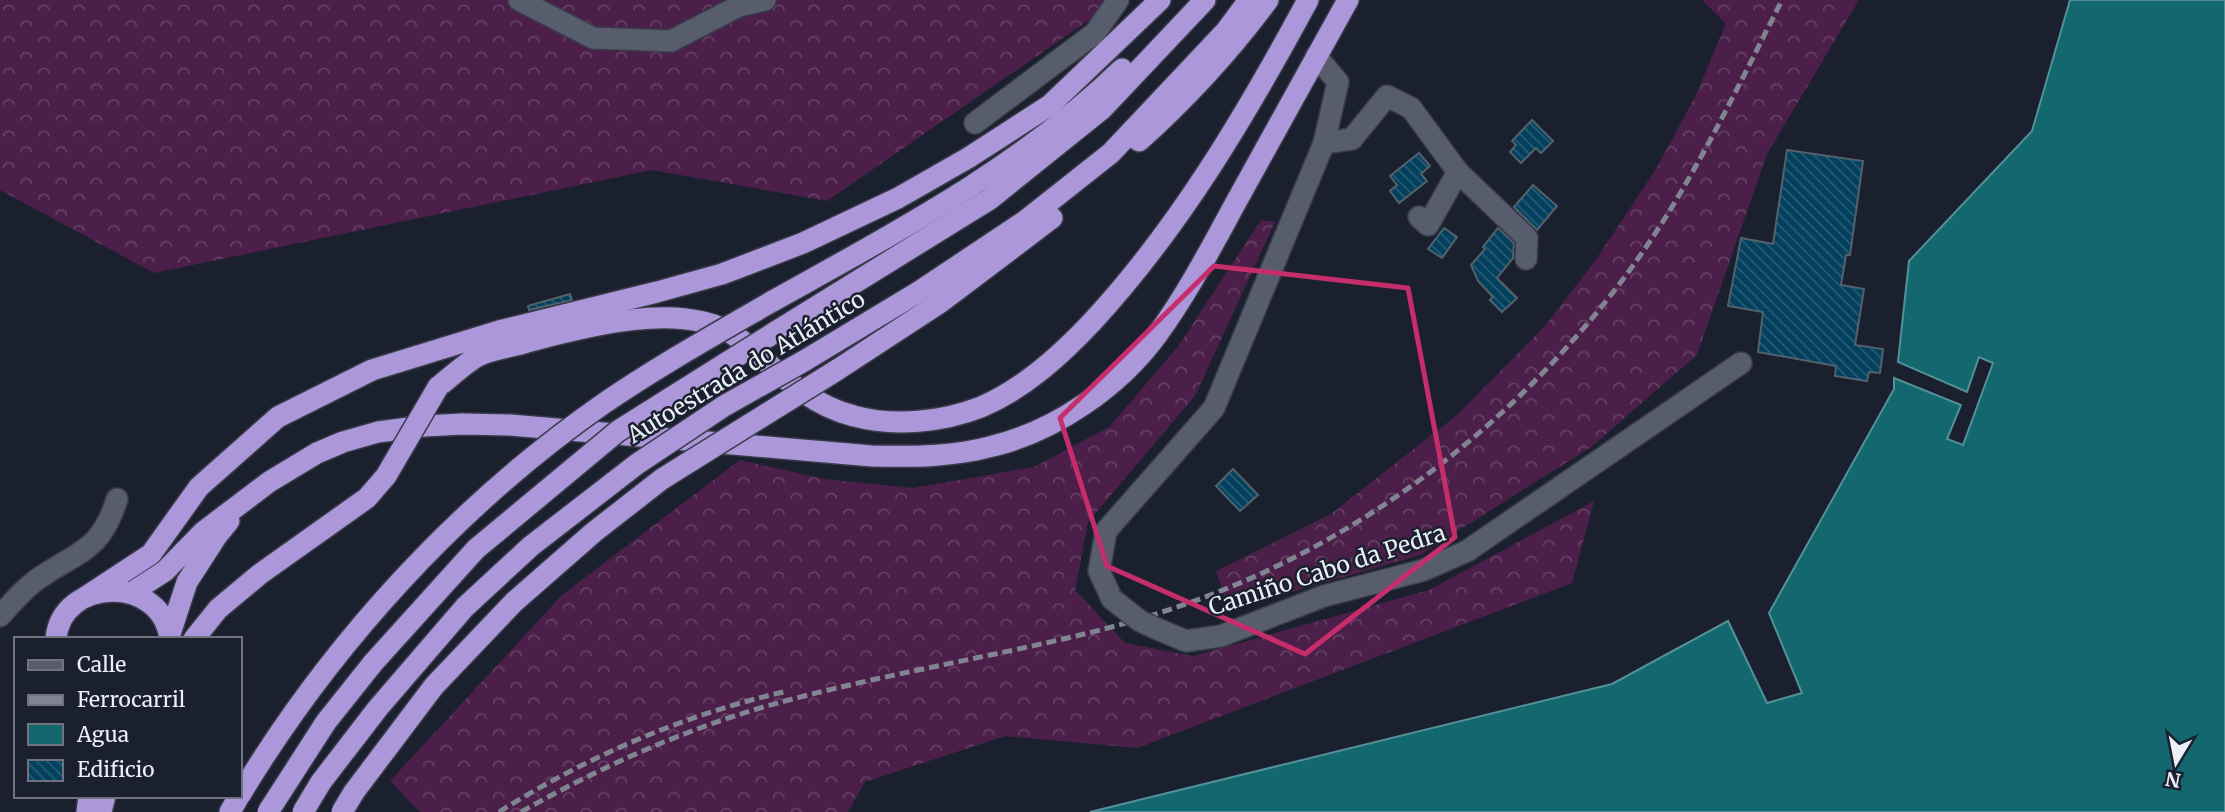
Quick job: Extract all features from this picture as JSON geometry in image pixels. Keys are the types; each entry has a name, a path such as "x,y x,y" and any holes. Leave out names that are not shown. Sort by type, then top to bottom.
{"highway":[{"path":"56,637 68,610 150,554 199,487 278,417 372,370 499,331 722,274 803,243 898,198 968,158 1050,105 1160,0"},
{"path":"242,791 272,741 377,606 440,540 542,450 645,376 966,190 1102,88 1189,0"},
{"name":"Autoestrada do Atlántico","path":"268,812 334,712 373,663 475,549 618,432 990,199 1102,109 1205,0"},
{"name":"Autoestrada do Atlántico","path":"303,812 321,782 378,708 465,607 531,545 637,464 724,406 920,291 1025,221 1111,153 1226,31 1249,0"},
{"path":"342,812 433,686 514,602 594,532 662,480 941,302 1077,198 1172,111 1222,58 1268,0"},
{"path":"196,637 218,609 260,574 368,498 386,476 438,387 479,356 560,333 644,317 694,319 733,334 804,395 833,410 855,417 905,421 934,419 981,407 1023,383 1073,342 1123,288 1180,213 1219,152 1307,0"},
{"path":"131,593 165,571 203,532 280,475 317,453 378,432 424,426 510,425 906,457 964,452 1023,437 1100,392 1155,338 1198,271 1348,0"},
{"path":"170,636 187,582 216,537 246,501"},
{"path":"87,596 108,590 131,593 151,603 164,619 170,636"}],"street":[{"path":"519,0 593,38 671,41 739,6 765,0"},
{"path":"975,123 1095,33 1118,0"},
{"name":"Camiño Cabo da Pedra","path":"1316,56 1338,82 1324,143 1214,408 1106,531 1099,571 1112,599 1140,621 1186,641 1221,636 1324,596 1424,570 1467,551 1741,363"},
{"path":"1324,143 1352,139 1387,96 1411,108 1458,172 1527,238 1526,259"},
{"path":"1419,217 1428,225 1458,172"},
{"path":"0,616 36,581 96,541 111,518 117,499"}],"highlighted area":[{"path":"1214,266 1408,288 1455,537 1305,654 1107,566 1060,418"}],"green space":[{"path":"0,0 1118,0 827,201 652,170 154,273 0,190"},
{"path":"1702,0 1859,0 1767,154 1697,355 1591,447 1420,555 1229,610 1216,571 1331,514 1457,415 1544,327 1595,261 1656,169 1695,97 1726,24"},
{"path":"1261,220 1275,222 1195,396 1088,522 1075,590 1125,643 1193,656 1429,590 1594,501 1572,583 1137,748 1005,736 865,782 848,812 420,812 390,781 562,595 740,460 824,479 913,488 1034,467 1109,427 1177,348"}],"water":[{"path":"2070,0 2225,0 2225,812 1090,812 1612,684 1728,621 1767,703 1802,693 1769,613 1894,389 1894,378 1961,405 1947,439 1963,445 1993,363 1979,357 1967,392 1898,362 1909,261 2032,131"}],"building":[{"path":"1532,120 1553,141 1541,153 1536,148 1521,163 1510,152 1516,145 1512,141"},
{"path":"1787,150 1863,161 1850,255 1846,255 1841,285 1864,289 1855,345 1883,349 1880,373 1869,372 1867,381 1835,376 1836,366 1758,352 1763,312 1728,306 1741,238 1773,244"},
{"path":"1419,153 1430,166 1421,174 1427,181 1399,203 1390,191 1397,185 1390,176"},
{"path":"1533,185 1557,206 1537,230 1514,207"},
{"path":"1444,228 1457,237 1442,258 1428,249"},
{"path":"1498,228 1514,243 1513,258 1497,278 1517,298 1502,312 1490,300 1493,297 1478,281 1471,265"},
{"path":"570,294 572,300 529,310 528,306"},
{"path":"1233,469 1258,495 1240,511 1216,486"}],"railway":[{"path":"521,812 638,753 760,708 838,688 1076,636 1178,607 1277,566 1334,536 1389,501 1442,463 1493,421 1585,327 1662,223 1725,113 1782,0"},
{"path":"499,812 567,773 639,739 713,711 788,691"}]}
